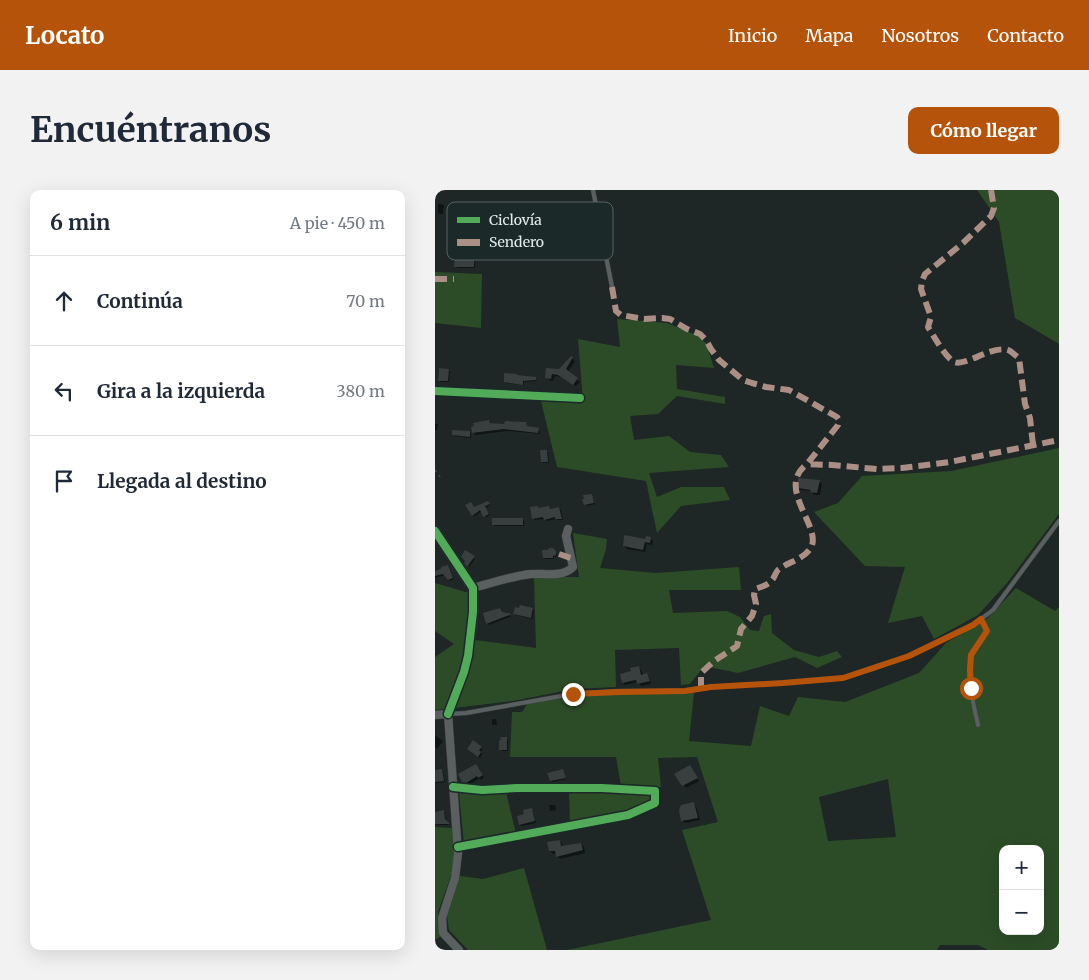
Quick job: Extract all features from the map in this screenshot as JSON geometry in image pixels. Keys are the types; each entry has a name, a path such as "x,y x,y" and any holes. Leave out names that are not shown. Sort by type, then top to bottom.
{"street":[{"path":"435,391 580,398"},
{"path":"473,588 531,574 560,574 569,571 573,567 566,536 568,529"},
{"path":"435,531 473,588 473,612 468,656 448,714 458,853 455,878 442,918 443,933 459,950"},
{"path":"435,715 448,714"},
{"path":"453,787 482,790 593,788 655,791 655,803 629,815 457,847"}],"lane":[{"path":"607,260 612,287"},
{"path":"448,714 466,713 573,694 685,691 711,687 843,678 909,656 973,625 993,610 1059,522"},
{"path":"978,725 971,688 970,670 971,655 987,631 981,619"}],"path":[{"path":"435,470 440,476 441,481"}],"green space":[{"path":"977,190 1059,190 1059,344 1015,318 999,222"},
{"path":"435,272 482,274 481,328 435,323"},
{"path":"617,319 667,323 696,335 706,343 714,368 676,365 677,389 725,397 725,404 677,396 658,414 630,416 634,440 669,436 690,452 721,455 729,467 649,473 657,497 681,487 724,487 730,500 681,506 657,533 646,481 557,467 540,397 583,400 578,339 620,347"},
{"path":"1059,448 1059,514 1007,583 978,615 934,639 922,616 888,623 905,567 865,566 814,512 838,503 862,476 951,471"},
{"path":"573,533 607,539 600,568 656,573 739,567 741,590 669,590 673,613 727,611 740,617 750,630 759,631 764,616 771,614 772,633 794,650 819,657 837,651 842,657 817,668 795,657 738,673 704,666 690,684 681,685 679,648 615,650 616,687 574,689 513,701 454,708 475,640 536,648 534,577 579,577"},
{"path":"435,583 469,593 467,639 459,675 444,709 435,710 435,657 454,644 435,631"},
{"path":"1016,588 1055,611 1059,607 1059,950 988,950 978,945 940,945 937,950 567,950 711,920 682,830 718,822 697,757 658,758 661,787 621,786 616,757 510,757 512,712 522,712 528,703 588,695 694,692 689,741 751,746 760,706 789,716 798,697 845,702 919,673 946,643 988,618","holes":["888,779 896,837 828,841 819,797"]},
{"path":"569,791 652,793 653,803 618,814 570,822"},
{"path":"459,792 506,792 516,834 464,844"},
{"path":"435,827 453,828 455,856 451,875 438,912 441,936 435,940"},
{"path":"524,868 547,950 468,950 449,930 447,916 460,876 483,879"}],"building":[{"path":"455,260 474,260 474,267 454,267"},
{"path":"571,356 573,357 566,369 578,378 573,385 558,375 552,374 551,379 545,378 546,368 559,369"},
{"path":"439,368 449,369 448,381 438,381"},
{"path":"504,373 536,377 536,380 523,381 523,385 504,382"},
{"path":"489,420 490,423 504,424 505,421 526,422 527,426 539,428 538,433 504,429 472,433 471,427 474,426 473,423"},
{"path":"452,430 470,431 470,437 452,435"},
{"path":"540,450 547,450 548,462 541,462"},
{"path":"798,478 820,480 817,493 797,488"},
{"path":"592,494 594,503 584,505 583,495"},
{"path":"488,501 490,504 485,506 489,514 483,517 480,510 472,516 465,505 471,502 474,507"},
{"path":"538,506 538,508 549,506 550,509 559,507 562,519 555,519 555,517 544,520 543,517 532,519 530,507"},
{"path":"492,518 523,518 523,525 492,525"},
{"path":"625,535 645,539 646,536 651,537 650,543 645,542 643,550 623,546"},
{"path":"553,548 556,551 556,555 553,558 543,558 542,550 548,550"},
{"path":"465,550 475,556 467,567 461,557"},
{"path":"448,565 453,578 448,580 443,574 435,576 435,571"},
{"path":"520,605 533,608 531,618 513,614 515,607 519,608"},
{"path":"500,608 502,612 512,614 486,624 483,613"},
{"path":"639,666 641,675 647,673 650,681 637,684 636,680 622,683 620,674 631,671 630,668"},
{"path":"500,737 507,737 507,750 499,750"},
{"path":"473,740 482,747 479,750 481,752 478,757 467,749"},
{"path":"476,764 483,775 478,778 477,776 466,783 462,782 458,774"},
{"path":"690,765 698,778 682,786 674,774"},
{"path":"442,769 444,781 435,782 435,770"},
{"path":"563,769 566,778 550,781 547,773"},
{"path":"694,802 698,818 681,821 679,810 681,805"},
{"path":"532,808 535,821 519,825 517,816 524,814 523,810"},
{"path":"444,810 445,819 450,824 435,824 435,812"},
{"path":"560,840 561,846 581,843 583,850 556,857 555,851 549,851 547,842"}],"marked path":[{"path":"991,190 994,208 991,216 963,243 925,274 921,289 931,317 928,327 943,351 954,362 959,363 988,352 1003,349 1010,351 1019,358 1033,445"},
{"path":"435,279 454,279"},
{"path":"612,287 616,311 621,315 644,319 670,319 700,334 719,360 743,380 766,387 789,390 837,417 839,420 838,425 807,464 877,469 902,468 950,462 1059,440"},
{"path":"701,689 701,673 714,661 737,646 741,629 752,616 756,604 755,589 769,583 778,570 803,556 810,549 813,541 811,531 797,496 796,485 798,474 807,464"},
{"path":"559,554 571,558"}],"cycle path":[{"path":"435,391 580,398"},
{"path":"435,531 473,588 473,612 468,656 448,714"},
{"path":"453,787 482,790 602,788 655,791 655,803 628,815 458,847"}],"route":[{"path":"573,694 685,691 711,687 843,678 909,656 973,625 981,619 987,631 971,655 971,688"}]}
